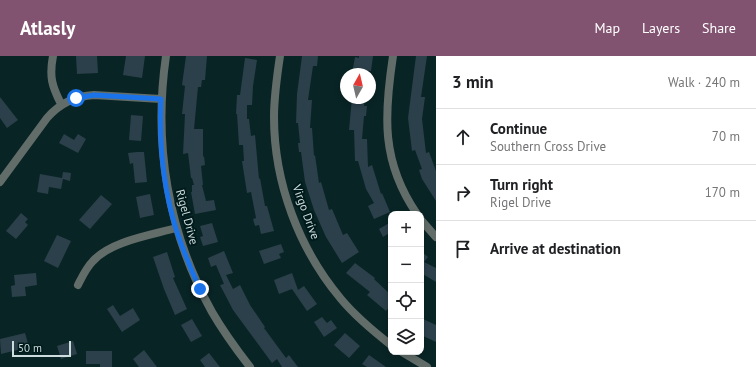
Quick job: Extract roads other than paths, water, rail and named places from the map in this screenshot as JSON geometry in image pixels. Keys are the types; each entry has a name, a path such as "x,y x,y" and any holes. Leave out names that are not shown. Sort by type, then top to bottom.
{"street":[{"path":"53,56 50,70 51,79 61,104"},
{"name":"Rigel Drive","path":"166,56 160,121 163,163 176,228 192,271 212,312 250,367"},
{"name":"Virgo Drive","path":"280,56 275,100 275,136 281,177 293,217 310,254 331,286 359,317 388,342"},
{"path":"393,56 387,98 386,121 390,156 399,183 415,211"},
{"path":"0,182 47,118 61,104 76,98 94,95 161,99"},
{"path":"424,223 436,237"},
{"path":"78,285 86,269 93,260 110,248 176,228"},
{"path":"407,355 427,367"}]}
